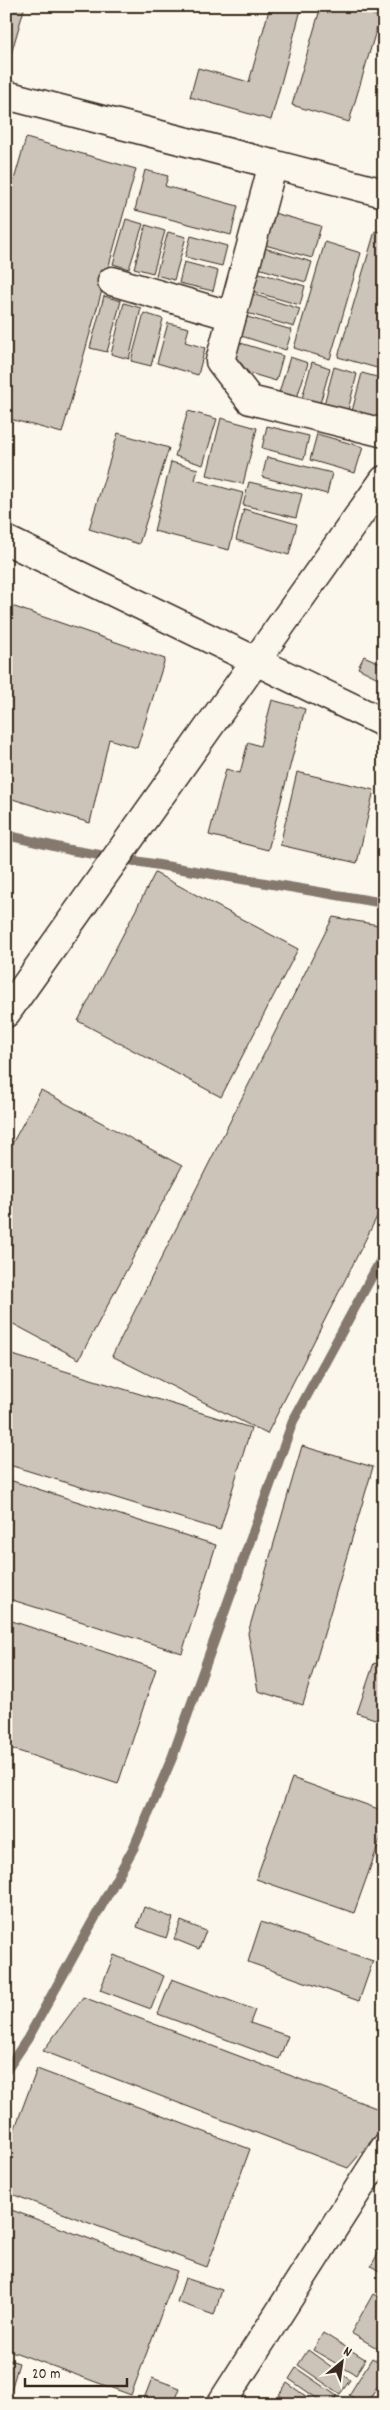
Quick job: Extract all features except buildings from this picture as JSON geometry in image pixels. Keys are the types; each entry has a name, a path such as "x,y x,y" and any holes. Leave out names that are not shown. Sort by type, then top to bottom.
{"street":[{"path":"6,95 384,193"},
{"path":"274,164 220,361 250,400 384,434"},
{"path":"112,281 232,316"},
{"path":"6,1013 254,660 384,480"},
{"path":"6,540 384,722"},
{"path":"220,2404 384,2150"}],"waterway":[{"path":"6,835 70,850 384,903"},
{"path":"6,2071 28,2038 134,1847 172,1758 293,1421 384,1254"}]}
